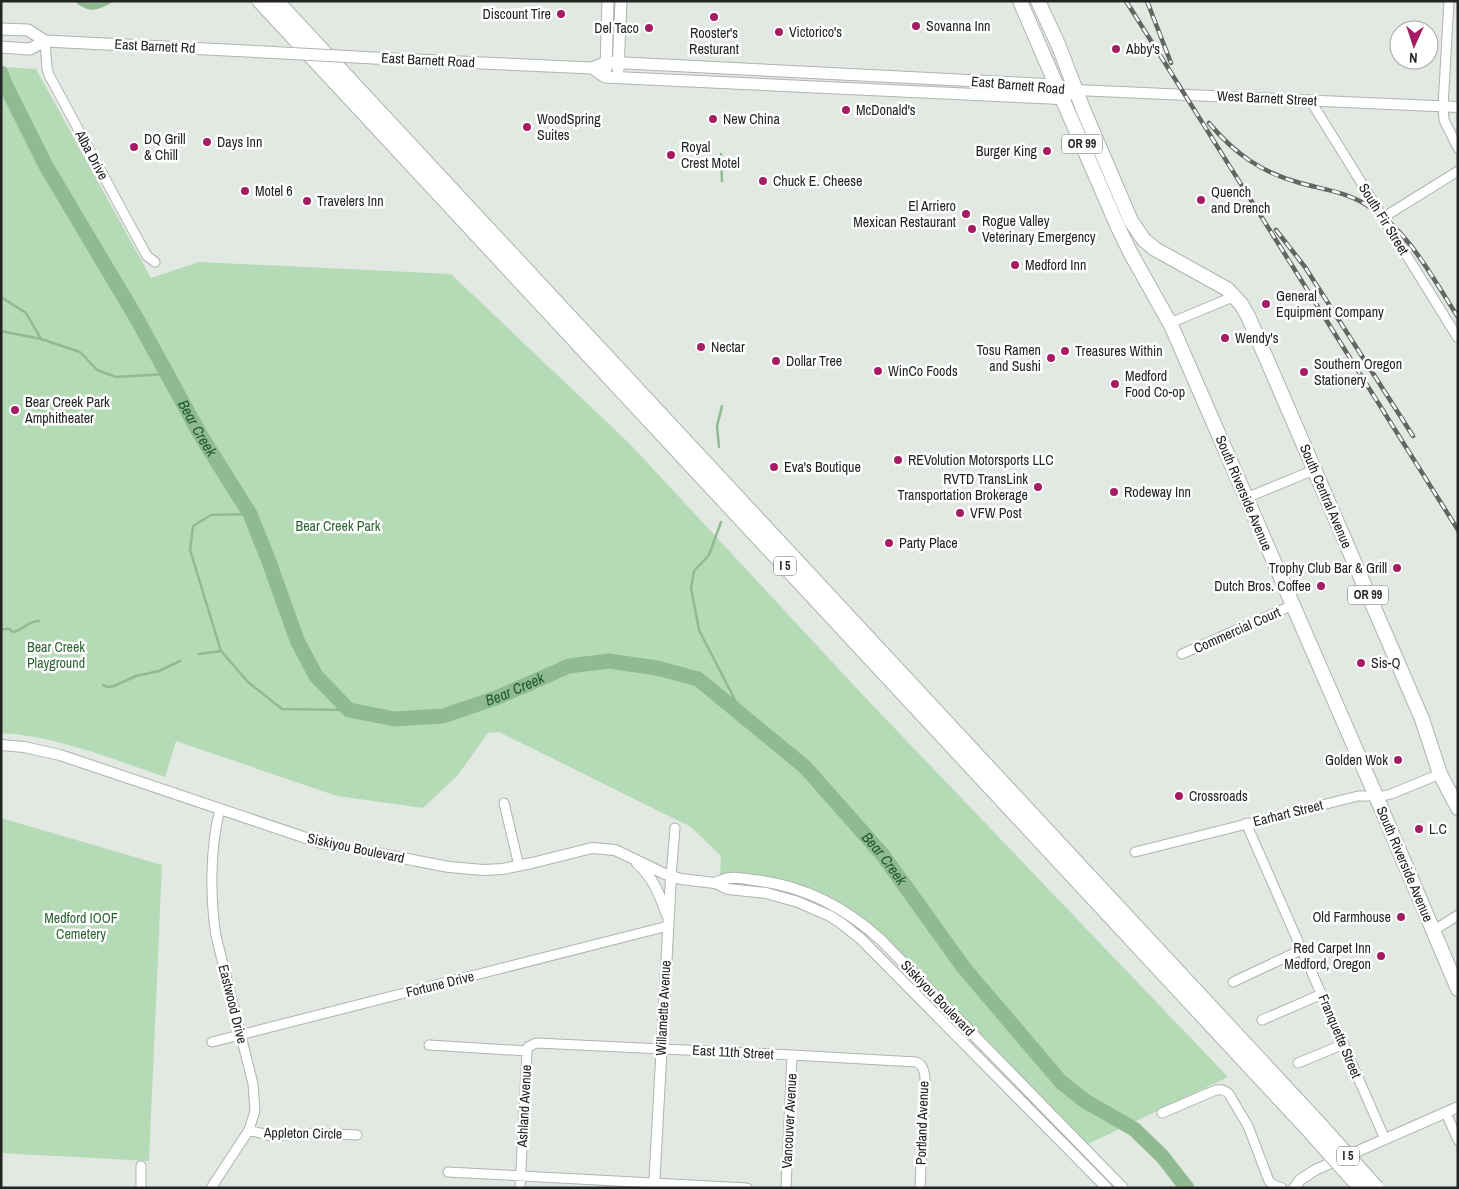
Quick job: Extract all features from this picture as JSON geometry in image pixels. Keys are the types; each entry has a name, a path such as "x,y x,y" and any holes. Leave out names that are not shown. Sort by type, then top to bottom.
{"highway":[{"path":"248,1 326,73"},
{"name":"I 5","path":"260,1 1315,1128 1376,1188"},
{"name":"I 5","path":"276,1 1163,955 1315,1128 1361,1188"},
{"path":"289,1 345,74"}],"main road":[{"path":"606,76 608,1"},
{"path":"618,77 621,1"},
{"name":"South Riverside Avenue","path":"1020,1 1117,225 1170,323 1458,989"},
{"path":"1029,1 1033,9 1050,26"},
{"name":"OR 99","path":"1038,1 1076,90"},
{"name":"East Barnett Rd","path":"1,29 28,30 45,41 264,52"},
{"name":"East Barnett Rd","path":"1,48 30,49 45,41"},
{"name":"East Barnett Road","path":"264,52 592,68 606,62 1057,85 1076,90"},
{"name":"East Barnett Road","path":"592,68 606,76 618,77 1062,99 1076,90"},
{"path":"895,91 909,85 944,86 948,84 948,80"},
{"name":"South Central Avenue","path":"1076,90 1118,192 1137,231 1144,240 1166,256 1227,289 1235,296 1248,316 1422,719 1440,774 1458,808"},
{"path":"1149,285 1146,269 1149,258 1157,255 1166,256"}],"street":[{"path":"1449,1 1443,106 1444,120 1458,148"},
{"name":"Alba Drive","path":"45,41 46,68 49,75 129,223 148,256 155,262"},
{"name":"West Barnett Street","path":"1076,90 1458,107"},
{"name":"South Fir Street","path":"1310,100 1458,338"},
{"path":"1384,217 1458,172"},
{"path":"1170,323 1235,296"},
{"path":"1246,498 1314,470"},
{"name":"Commercial Court","path":"1182,654 1293,605"},
{"name":"Siskiyou Boulevard","path":"1,745 60,755 309,839 359,850 465,870 493,870 519,866 592,848 606,848 627,854 672,877 715,883 728,890 766,894 798,902 820,911 852,931 1028,1106 1106,1187"},
{"name":"Earhart Street","path":"1135,852 1358,796 1391,794 1440,774"},
{"path":"504,803 519,866"},
{"name":"Eastwood Drive","path":"211,1188 249,1130 255,1111 254,1093 216,936 212,895 214,838 220,809"},
{"name":"Franquette Street","path":"1246,823 1385,1139"},
{"name":"Willamette Avenue","path":"654,1185 675,828"},
{"path":"627,854 653,882 668,922"},
{"name":"Siskiyou Boulevard","path":"715,883 730,878 760,880 794,888 822,899 858,921 881,940 1123,1188"},
{"path":"1433,931 1458,915"},
{"name":"Fortune Drive","path":"212,1042 668,922"},
{"path":"1233,982 1303,949"},
{"path":"1262,1020 1322,994"},
{"name":"Ashland Avenue","path":"520,1188 527,1051 528,1048 536,1043 550,1043"},
{"name":"East 11th Street","path":"550,1043 916,1062"},
{"path":"1298,1063 1344,1044"},
{"path":"429,1045 527,1051"},
{"name":"Vancouver Avenue","path":"786,1188 792,1055"},
{"name":"Portland Avenue","path":"916,1062 921,1064 924,1078 920,1188"},
{"path":"1162,1113 1221,1089 1226,1090 1248,1126 1269,1181 1282,1188"},
{"path":"1294,1188 1300,1180 1315,1170 1458,1107"},
{"path":"1446,1113 1458,1140"},
{"name":"Appleton Circle","path":"249,1130 280,1136 315,1133 358,1135"},
{"path":"141,1166 141,1188"},
{"path":"448,1172 520,1175 654,1185 747,1188"}],"green space":[{"name":"Bear Creek Park","path":"1,67 36,69 151,278 199,262 451,274 630,444 861,693 1228,1077 1086,1145 861,918 749,876 720,875 721,856 691,827 499,732 488,733 457,776 423,808 337,796 176,741 165,777 64,743 1,733"},
{"name":"Medford IOOF Cemetery","path":"1,818 162,865 149,1161 1,1153"}],"shaded area":[{"path":"74,1 114,1 94,10 84,8"}],"waterway":[{"name":"Bear Creek","path":"1,73 46,166 137,319 201,436 250,514 297,640 316,676 349,710 395,719 443,716 496,698 569,666 609,661 657,668 698,679 805,767 882,854 964,968 1061,1082 1085,1101 1134,1129 1162,1156 1187,1188"},
{"path":"721,154 722,181"},
{"path":"1,297 26,313 41,339"},
{"path":"1,331 41,339 80,352 97,370 116,377 167,374"},
{"path":"719,447 717,426 722,406"},
{"path":"221,651 190,550 193,526 211,515 250,514"},
{"path":"721,522 709,555 694,571 691,588 699,630 734,698 739,714"},
{"path":"1,631 9,629 13,632 32,622 39,621"},
{"path":"199,654 221,651 248,682 282,709 349,710"},
{"path":"103,685 108,687 114,686 136,676 159,671 180,661"}],"railway":[{"path":"1126,1 1458,530"},
{"path":"1147,1 1171,63"},
{"path":"1209,123 1228,144 1261,168 1286,179 1350,196 1381,215 1407,240 1458,317"},
{"path":"1276,230 1305,267 1413,436"}],"place":[{"name":"Discount Tire","path":"561,14"},
{"name":"Rooster's Resturant","path":"714,17"},
{"name":"Sovanna Inn","path":"916,26"},
{"name":"Del Taco","path":"649,28"},
{"name":"Victorico's","path":"779,32"},
{"name":"Abby's","path":"1116,49"},
{"name":"McDonald's","path":"846,110"},
{"name":"New China","path":"713,119"},
{"name":"WoodSpring Suites","path":"527,127"},
{"name":"Days Inn","path":"207,142"},
{"name":"DQ Grill & Chill","path":"134,147"},
{"name":"Burger King","path":"1047,151"},
{"name":"Royal Crest Motel","path":"671,155"},
{"name":"Chuck E. Cheese","path":"763,181"},
{"name":"Motel 6","path":"245,191"},
{"name":"Quench and Drench","path":"1201,200"},
{"name":"Travelers Inn","path":"307,201"},
{"name":"El Arriero Mexican Restaurant","path":"966,214"},
{"name":"Rogue Valley Veterinary Emergency","path":"972,229"},
{"name":"Medford Inn","path":"1015,265"},
{"name":"General Equipment Company","path":"1266,304"},
{"name":"Wendy's","path":"1225,338"},
{"name":"Nectar","path":"701,347"},
{"name":"Treasures Within","path":"1065,351"},
{"name":"Tosu Ramen and Sushi","path":"1051,358"},
{"name":"Dollar Tree","path":"776,361"},
{"name":"WinCo Foods","path":"878,371"},
{"name":"Southern Oregon Stationery","path":"1304,372"},
{"name":"Medford Food Co-op","path":"1115,384"},
{"name":"Bear Creek Park Amphitheater","path":"15,410"},
{"name":"REVolution Motorsports LLC","path":"898,460"},
{"name":"Eva's Boutique","path":"774,467"},
{"name":"RVTD TransLink Transportation Brokerage","path":"1038,487"},
{"name":"Rodeway Inn","path":"1114,492"},
{"name":"VFW Post","path":"960,513"},
{"name":"Party Place","path":"889,543"},
{"name":"Trophy Club Bar & Grill","path":"1397,568"},
{"name":"Dutch Bros. Coffee","path":"1321,586"},
{"name":"Sis-Q","path":"1361,663"},
{"name":"Golden Wok","path":"1398,760"},
{"name":"Crossroads","path":"1179,796"},
{"name":"L.C","path":"1419,829"},
{"name":"Old Farmhouse","path":"1401,917"},
{"name":"Red Carpet Inn Medford, Oregon","path":"1381,956"}],"park label":[{"name":"Bear Creek Playground","path":"56,656"}]}
